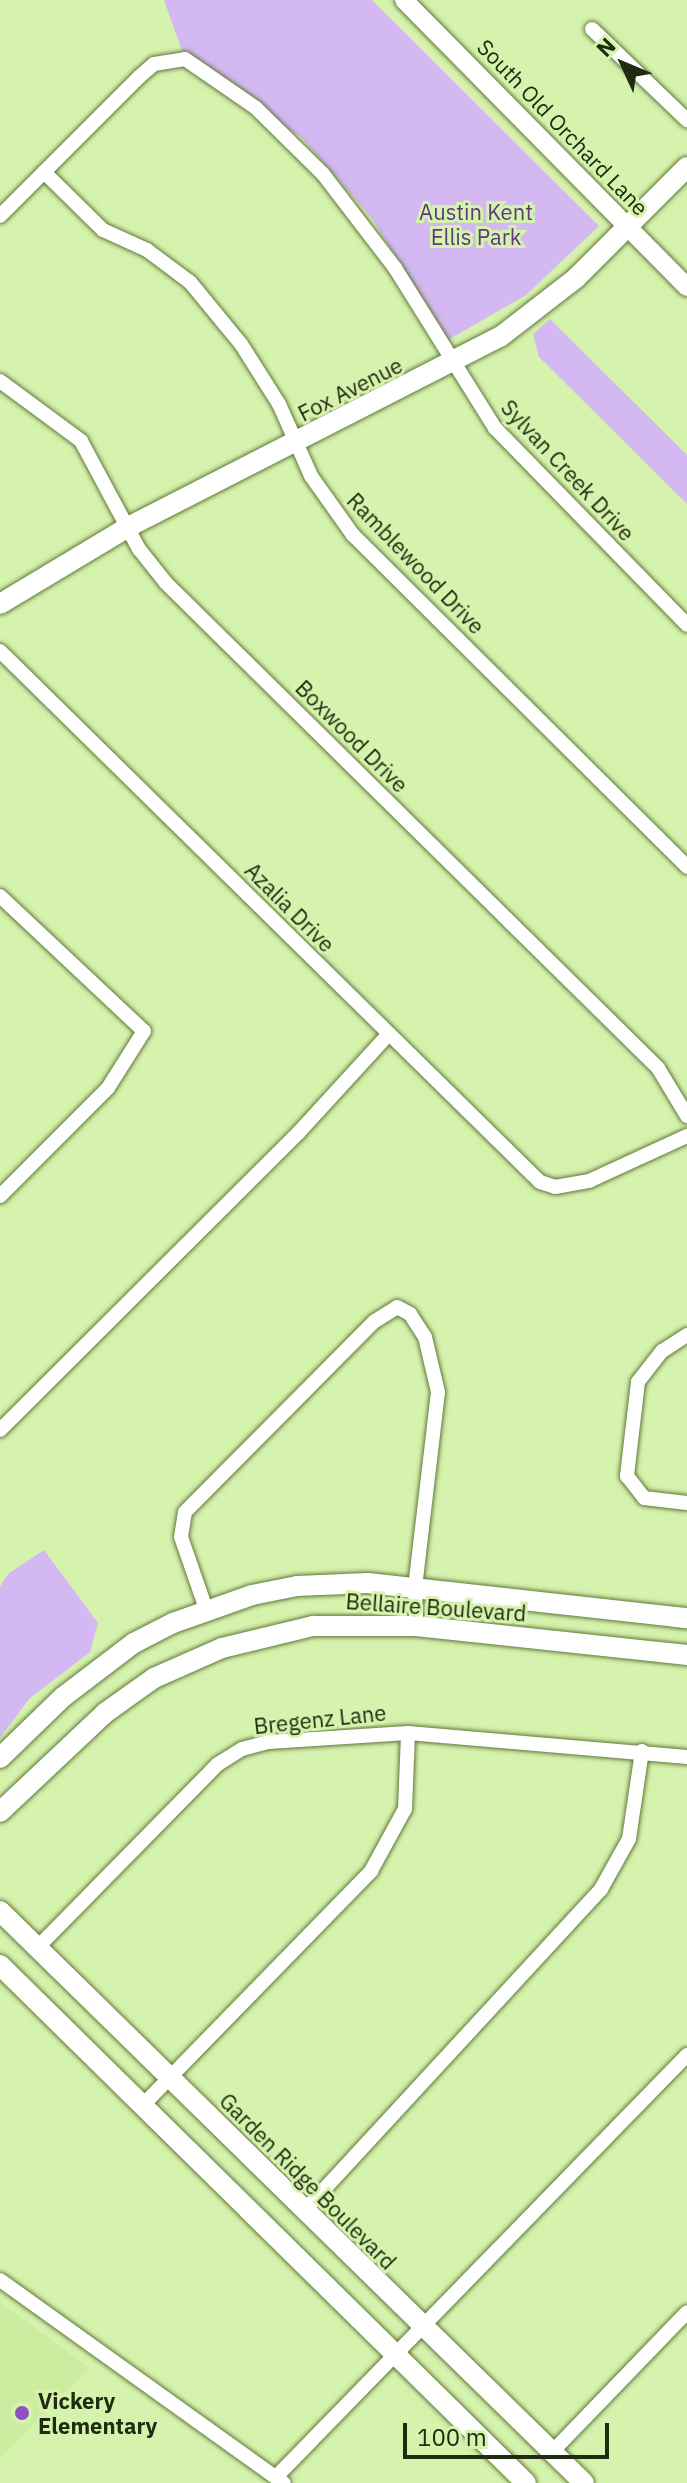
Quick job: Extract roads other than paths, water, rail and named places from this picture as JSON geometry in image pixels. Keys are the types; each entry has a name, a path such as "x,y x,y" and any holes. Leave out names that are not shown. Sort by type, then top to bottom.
{"main road":[{"name":"Fox Avenue","path":"0,604 128,527 453,363 528,318 628,227 687,167"},
{"name":"Bellaire Boulevard","path":"0,1758 96,1670 134,1643 206,1609 297,1586 368,1583 687,1618"},
{"name":"Bellaire Boulevard","path":"0,1812 105,1713 171,1668 222,1648 313,1626 416,1626 687,1655"},
{"name":"Garden Ridge Boulevard","path":"0,1911 420,2326 584,2483"},
{"path":"0,1965 526,2483"}],"street":[{"name":"South Old Orchard Lane","path":"404,0 687,287"},
{"path":"592,29 687,120"},
{"name":"Sylvan Creek Drive","path":"44,172 154,64 185,59 256,108 323,174 395,268 495,428 525,463 687,625"},
{"path":"0,216 44,172"},
{"name":"Ramblewood Drive","path":"44,172 103,230 147,250 190,282 241,344 329,507 353,535 687,867"},
{"name":"Boxwood Drive","path":"0,381 81,441 128,527 166,583 658,1068 687,1116"},
{"name":"Azalia Drive","path":"0,651 521,1166 555,1187 601,1176 687,1136"},
{"path":"0,896 144,1031 108,1088 0,1196"},
{"path":"0,1430 299,1132 388,1035"},
{"path":"206,1609 181,1537 185,1512 375,1321 397,1307 410,1314 425,1337 438,1392 415,1589 416,1626"},
{"path":"687,1335 662,1351 638,1382 627,1476 644,1498 687,1503"},
{"path":"143,2105 371,1871 405,1809 408,1733"},
{"name":"Bregenz Lane","path":"37,1948 218,1764 242,1749 268,1742 408,1733 687,1757"},
{"path":"304,2211 601,1889 631,1832 642,1751"},
{"path":"0,2280 280,2480 395,2352 687,2055"},
{"path":"552,2452 687,2312"}],"place":[{"name":"Vickery Elementary","path":"22,2413"}],"park label":[{"name":"Austin Kent Ellis Park","path":"476,224"}]}
